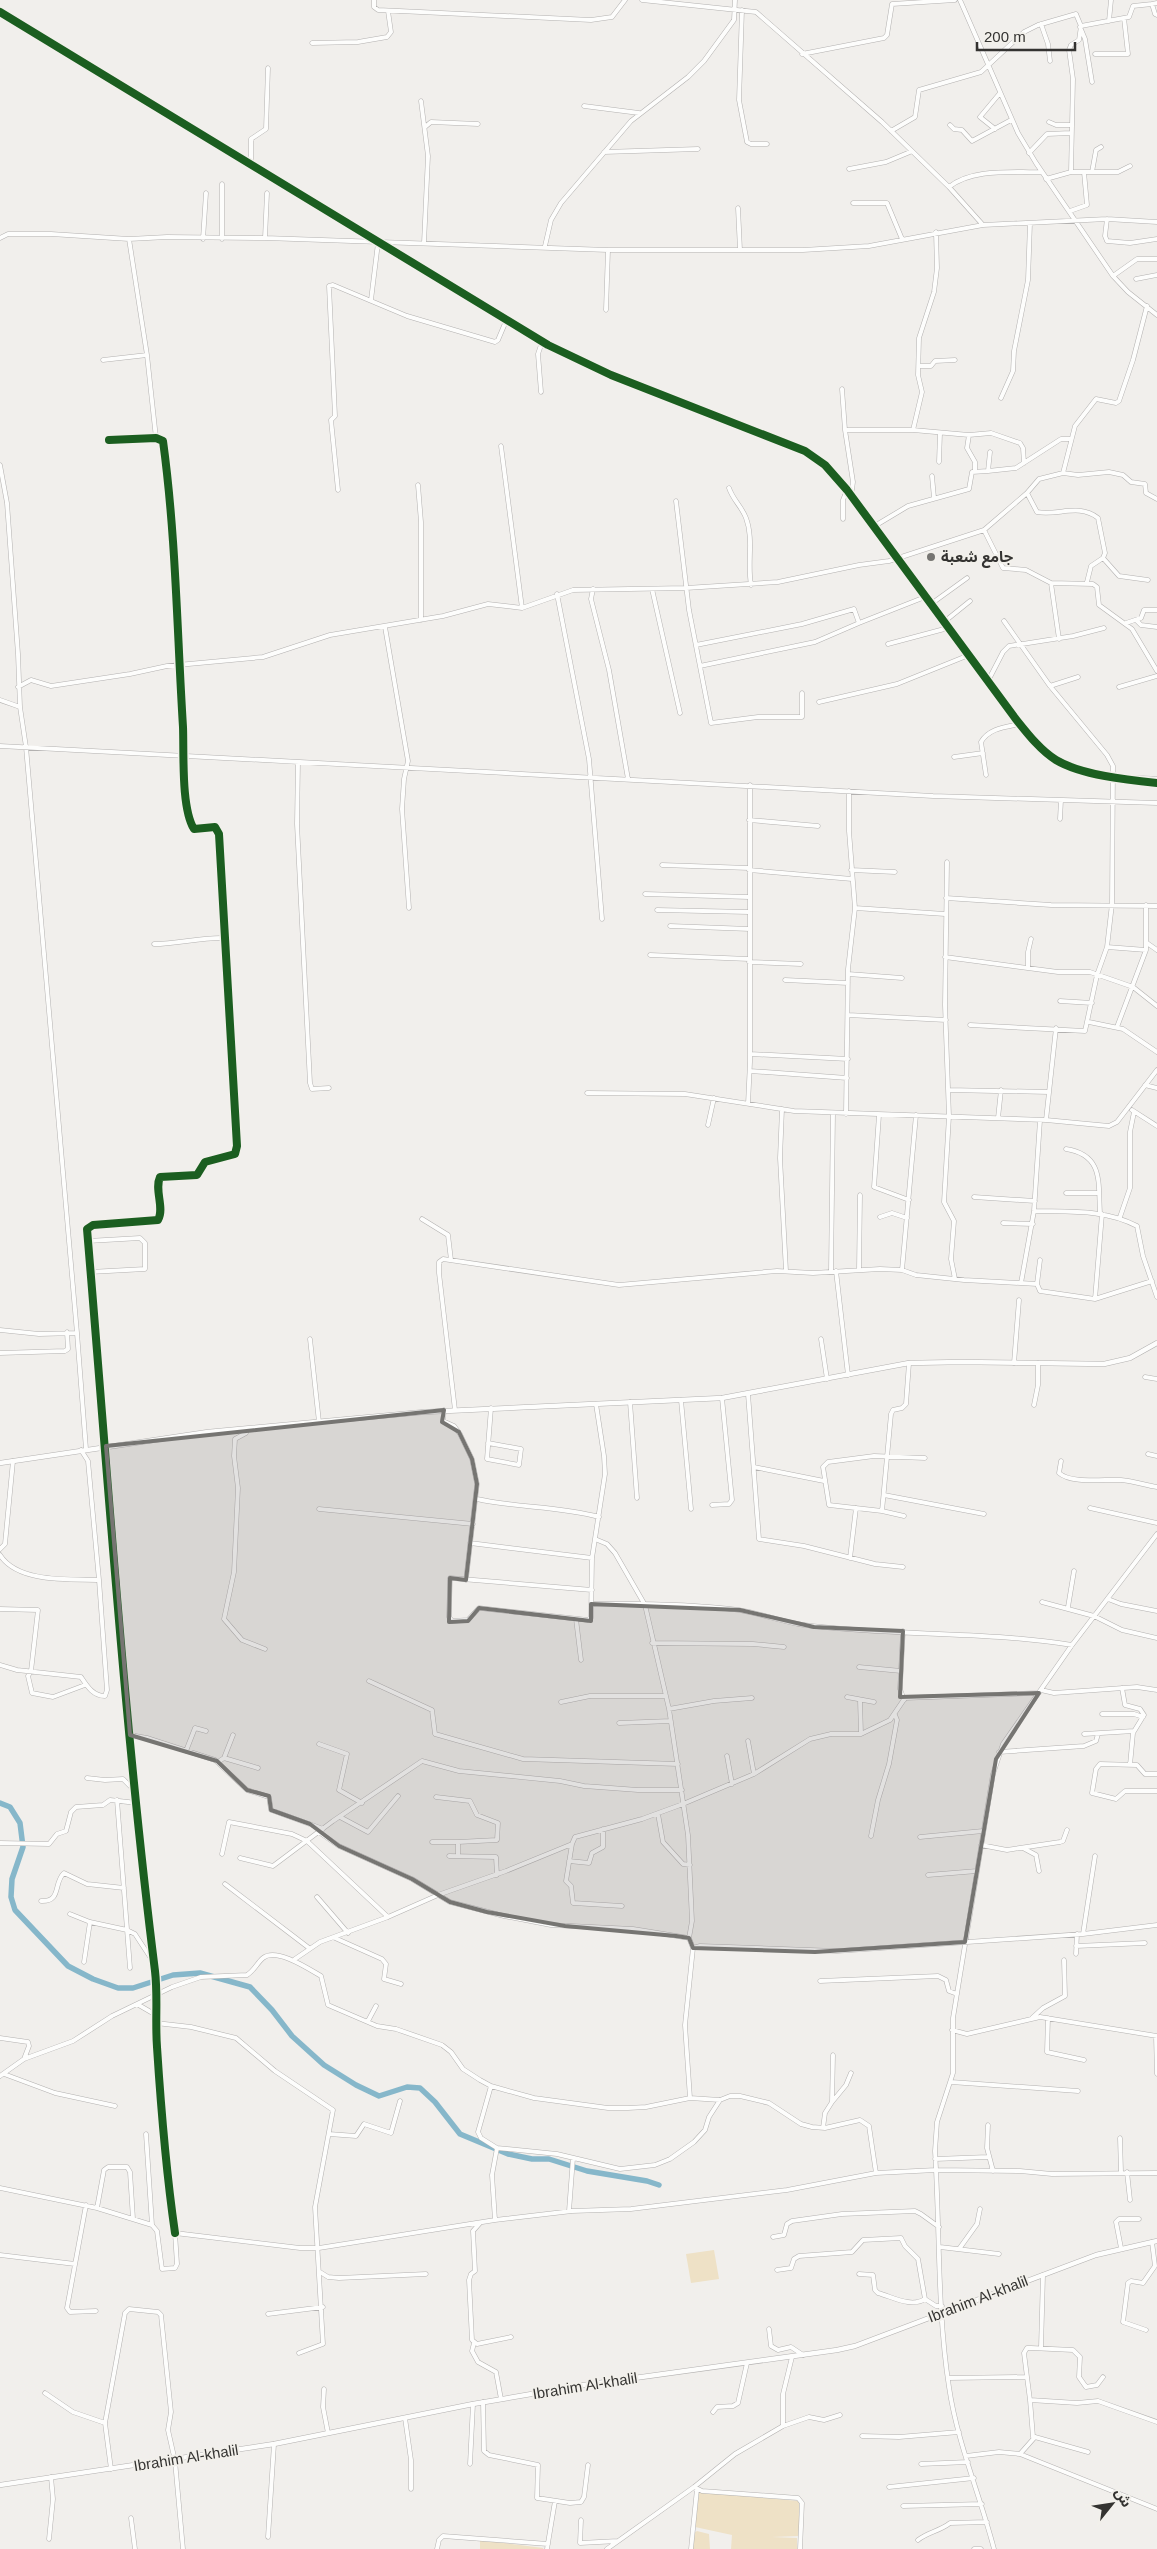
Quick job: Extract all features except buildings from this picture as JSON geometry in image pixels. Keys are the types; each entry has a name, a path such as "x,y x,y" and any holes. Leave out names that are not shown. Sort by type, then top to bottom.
{"street":[{"path":"374,0 376,10 591,20 612,17 625,0"},
{"path":"642,0 756,12 892,131 910,152 949,187 983,225"},
{"path":"545,246 551,220 558,207 639,113 697,69 734,20 735,0"},
{"path":"802,54 884,38 887,35 892,4 955,0"},
{"path":"960,0 1012,120 1029,153 1113,276 1157,315"},
{"path":"1109,21 1111,0"},
{"path":"1081,27 1131,16 1133,6 1155,4 1155,14 1157,15"},
{"path":"742,10 740,105 747,142 751,144 767,144"},
{"path":"312,43 358,42 387,37 391,32 388,11"},
{"path":"0,12 542,342 611,375 805,452 825,465 847,490 1020,724 1046,752 1062,763 1082,771 1157,783"},
{"path":"892,131 915,117 920,89 981,72 1020,35 1042,24 1076,14 1085,39 1092,82"},
{"path":"1094,54 1128,54 1124,18"},
{"path":"1042,24 1048,44 1050,61"},
{"path":"1071,172 1073,79 1069,50 1071,45 1079,40 1081,27"},
{"path":"251,165 251,139 266,129 268,68"},
{"path":"995,129 980,117 1000,93"},
{"path":"421,101 428,156 424,243"},
{"path":"584,106 639,113"},
{"path":"950,125 954,129 962,130 972,141 1012,120"},
{"path":"424,127 431,122 478,124"},
{"path":"1049,122 1056,125 1071,126"},
{"path":"1029,153 1046,134 1071,133"},
{"path":"1092,172 1096,150 1100,147"},
{"path":"604,152 698,150"},
{"path":"849,169 893,160 910,152"},
{"path":"1046,179 1071,172 1118,172 1130,166"},
{"path":"949,187 961,180 982,174 1041,172"},
{"path":"1070,211 1087,205 1084,172"},
{"path":"222,184 222,239"},
{"path":"202,239 206,192"},
{"path":"265,238 267,192"},
{"path":"853,203 887,203 902,239"},
{"path":"738,208 740,250"},
{"path":"1107,219 1105,236 1107,241 1130,243 1157,239"},
{"path":"0,238 8,234 51,234 129,239 167,237 202,239 265,238 545,246 608,250 820,250 869,246 936,232 983,225 1107,219 1157,222"},
{"path":"1001,398 1013,371 1014,351 1028,280 1030,223"},
{"path":"913,430 922,392 918,366 919,338 934,292 937,268 936,232"},
{"path":"129,239 147,355 156,438"},
{"path":"371,300 377,242"},
{"path":"606,310 608,250"},
{"path":"1113,276 1137,259 1157,259"},
{"path":"1136,279 1157,275"},
{"path":"338,490 331,420 334,416 328,287 333,285 407,316 495,342 498,340 506,321"},
{"path":"1063,473 1077,422 1096,399 1116,403 1119,401 1133,360 1147,306"},
{"path":"541,392 538,354 542,342"},
{"path":"103,360 147,355"},
{"path":"918,366 932,365 937,361 955,360"},
{"path":"842,389 845,430 853,482 851,496"},
{"path":"845,430 913,430 969,435 988,432 1020,443 1023,448 1024,463"},
{"path":"939,462 940,432"},
{"path":"969,435 967,448 975,462 975,471"},
{"path":"109,440 156,438 163,441 176,589 183,756 193,827 198,830 215,827 219,831 236,1152 230,1157 205,1162 197,1175 160,1177 158,1183 160,1214 158,1220 90,1226 87,1229 106,1446 119,1627 136,1792 140,1851 154,1962 156,2023 168,2181 175,2233 177,2264 175,2268 162,2269 157,2232 152,2225 146,2134"},
{"path":"873,526 899,510 969,489 970,474 975,471 1016,468 1061,439 1071,439"},
{"path":"501,446 522,608"},
{"path":"988,471 990,452"},
{"path":"0,465 7,503 18,654 18,686 26,747 77,1333 84,1450 88,1461 107,1694 102,1696 86,1686 81,1677 31,1672 0,1665"},
{"path":"18,686 31,680 51,686 178,664 263,657 330,635 421,620 488,604 522,608 557,594 593,589 751,585 778,582 855,565 897,559 984,530 1042,478 1063,473 1078,475 1099,472 1117,473 1131,482 1145,484 1146,493 1157,498"},
{"path":"932,476 934,498"},
{"path":"418,485 422,531 421,620"},
{"path":"729,488 732,497 747,519 750,536 748,569 751,585"},
{"path":"842,519 843,500 847,490"},
{"path":"1027,493 1037,512 1076,510 1096,516 1100,522 1105,545 1103,558 1091,566 1087,582"},
{"path":"676,500 686,588 710,720 713,724 758,717 802,717 802,693"},
{"path":"984,530 1003,568 1026,570 1051,583 1084,584 1087,582 1096,586 1101,607 1132,629 1157,671"},
{"path":"1103,558 1119,576 1148,580"},
{"path":"931,604 967,578"},
{"path":"1051,583 1059,639"},
{"path":"593,589 591,599 609,670 628,779"},
{"path":"652,589 680,713"},
{"path":"557,594 574,674 591,777 602,919"},
{"path":"700,666 815,642 925,597"},
{"path":"944,622 970,601"},
{"path":"696,645 802,624 854,609 858,623"},
{"path":"1126,623 1141,618 1144,610 1157,610"},
{"path":"1136,620 1141,624 1157,627"},
{"path":"970,1026 1056,1028 1084,1031 1087,1029 1097,975 1107,947 1112,904 1114,776 1110,759 1050,686 1004,621"},
{"path":"385,627 405,738 407,768 404,782 402,831 409,908"},
{"path":"888,644 948,628"},
{"path":"988,681 1005,650 1020,644 1059,639 1104,628"},
{"path":"819,702 897,684 969,655"},
{"path":"1119,688 1157,676"},
{"path":"1050,686 1078,677"},
{"path":"0,700 20,707"},
{"path":"986,775 981,742 991,731 1020,724"},
{"path":"0,746 849,791 1157,802"},
{"path":"954,757 983,753"},
{"path":"298,762 297,824 310,1083 312,1089 329,1088"},
{"path":"1128,778 1157,779"},
{"path":"748,1104 750,1071 750,786"},
{"path":"846,1114 848,974 855,908 851,870 849,791"},
{"path":"1060,819 1061,800"},
{"path":"749,820 818,826"},
{"path":"947,862 945,957 949,1116 944,1202 954,1225 951,1259 955,1279"},
{"path":"662,865 749,869 852,879"},
{"path":"851,870 896,872"},
{"path":"645,894 749,897"},
{"path":"946,898 1051,905 1112,904 1157,906"},
{"path":"1118,1027 1146,950 1146,905"},
{"path":"855,908 945,914"},
{"path":"657,910 749,912"},
{"path":"670,926 750,929"},
{"path":"154,944 179,943 205,937 225,938"},
{"path":"1028,968 1028,952 1031,939"},
{"path":"1147,942 1157,950"},
{"path":"1107,947 1146,950"},
{"path":"650,955 801,964"},
{"path":"945,957 1058,972 1090,972 1133,987 1157,1006"},
{"path":"848,974 902,978"},
{"path":"785,980 848,983"},
{"path":"1060,1001 1092,1003"},
{"path":"848,1015 946,1020"},
{"path":"1089,1022 1118,1027 1157,1052"},
{"path":"1046,1120 1056,1028"},
{"path":"750,1054 848,1059"},
{"path":"587,1093 659,1092 714,1098 782,1109 846,1114 1046,1120 1109,1126 1115,1124 1157,1070"},
{"path":"750,1071 847,1078"},
{"path":"1145,1085 1157,1088"},
{"path":"948,1090 1049,1092"},
{"path":"998,1118 1001,1090"},
{"path":"708,1124 714,1098"},
{"path":"1128,1108 1157,1126"},
{"path":"782,1109 780,1158 786,1271"},
{"path":"1120,1217 1130,1188 1130,1132 1134,1112"},
{"path":"833,1113 834,1271 848,1375"},
{"path":"879,1115 874,1187 909,1200"},
{"path":"902,1270 916,1115"},
{"path":"1021,1283 1033,1224 1040,1120"},
{"path":"1066,1149 1082,1152 1091,1160 1098,1174 1101,1213 1095,1299"},
{"path":"1066,1193 1099,1193"},
{"path":"859,1270 860,1195"},
{"path":"974,1197 1035,1200"},
{"path":"1034,1211 1101,1213 1120,1217 1137,1226 1157,1297"},
{"path":"880,1217 892,1213 907,1218"},
{"path":"422,1219 448,1235 450,1260"},
{"path":"1003,1223 1033,1224"},
{"path":"88,1241 140,1238 145,1243 145,1269 90,1272"},
{"path":"455,1410 439,1262 443,1259 619,1285 786,1271 859,1270 902,1270 916,1275 1037,1284"},
{"path":"1040,1260 1037,1284 1040,1291 1095,1299 1152,1281"},
{"path":"1014,1363 1019,1300"},
{"path":"0,1330 39,1334 77,1333"},
{"path":"0,1353 65,1352 68,1348 67,1332"},
{"path":"310,1340 319,1422"},
{"path":"821,1340 827,1379"},
{"path":"0,1464 106,1446 247,1429 444,1410 722,1398 908,1363 1112,1363 1130,1358 1157,1343"},
{"path":"882,1511 891,1414 893,1410 902,1408 906,1404 908,1363"},
{"path":"1034,1404 1038,1385 1038,1363"},
{"path":"1145,1377 1157,1379"},
{"path":"748,1394 759,1539 804,1546 850,1558 903,1567"},
{"path":"712,1505 729,1504 732,1500 722,1398"},
{"path":"681,1400 691,1509"},
{"path":"630,1402 637,1498"},
{"path":"592,1590 450,1578 448,1597 449,1617 452,1621 468,1620 479,1608 589,1620 592,1590 592,1558 604,1492 605,1465 596,1404"},
{"path":"488,1443 521,1449 519,1465 488,1460 488,1443 492,1408"},
{"path":"444,1410 443,1421 459,1432 472,1459 477,1484 477,1499 466,1580"},
{"path":"247,1429 246,1433 235,1439 233,1447 238,1488 234,1572 224,1619 242,1640 265,1649"},
{"path":"1148,1454 1157,1456"},
{"path":"904,1516 882,1511 829,1505 824,1481 824,1463 887,1456 925,1458"},
{"path":"0,1549 4,1547 6,1541 12,1461"},
{"path":"1061,1461 1059,1473 1064,1477 1079,1480 1096,1478 1123,1480 1157,1487"},
{"path":"754,1467 824,1481"},
{"path":"884,1495 984,1514"},
{"path":"477,1499 512,1506 549,1509 599,1517"},
{"path":"850,1558 856,1508"},
{"path":"1090,1508 1157,1523"},
{"path":"319,1509 473,1524"},
{"path":"994,2549 966,2456 948,2378 942,2313 935,2159 937,2122 951,2082 952,2030 956,1994 983,1831 999,1752 1072,1645 1157,1534"},
{"path":"595,1539 607,1544 615,1553 645,1605 652,1643 669,1710 682,1790 690,1865 692,1932 689,1938"},
{"path":"470,1543 592,1558"},
{"path":"0,1555 10,1565 23,1572 48,1577 99,1580"},
{"path":"1068,1607 1074,1571"},
{"path":"1108,1599 1121,1604 1157,1611"},
{"path":"1042,1602 1068,1607 1094,1616 1122,1630 1157,1638"},
{"path":"591,1604 671,1604 740,1610 784,1623 814,1627 903,1631 1072,1645"},
{"path":"0,1609 38,1610 31,1672 28,1676 32,1693 53,1697 86,1686"},
{"path":"576,1619 581,1660"},
{"path":"903,1631 900,1694 904,1700"},
{"path":"652,1643 753,1644 784,1647"},
{"path":"859,1667 901,1671"},
{"path":"369,1681 432,1710 434,1734 510,1756 535,1760 678,1764"},
{"path":"622,1906 573,1902 571,1886 566,1881 572,1844 575,1837 658,1814 732,1784 754,1774 810,1740 831,1734 861,1734 890,1720 904,1700 909,1697 1054,1693 1137,1687 1157,1690"},
{"path":"1122,1688 1125,1705 1140,1709 1143,1712 1143,1717 1134,1731 1130,1765"},
{"path":"561,1702 590,1696 666,1696"},
{"path":"847,1697 874,1702"},
{"path":"669,1710 714,1701 752,1698"},
{"path":"860,1700 861,1734"},
{"path":"1102,1714 1134,1714 1143,1717"},
{"path":"871,1836 878,1800 890,1764 896,1720 895,1715"},
{"path":"619,1723 671,1721"},
{"path":"186,1751 194,1728 206,1731"},
{"path":"1084,1734 1134,1731"},
{"path":"999,1752 1084,1746 1096,1742 1098,1734"},
{"path":"130,1735 147,1738 218,1762 247,1790 269,1797 270,1810 321,1830 339,1846 412,1879 450,1902 520,1919 565,1926 633,1929 689,1938"},
{"path":"218,1762 224,1758 233,1735"},
{"path":"748,1741 754,1774"},
{"path":"319,1744 348,1754 339,1790 362,1803"},
{"path":"727,1756 732,1784"},
{"path":"224,1758 258,1768"},
{"path":"240,1858 272,1866 422,1761 459,1771 560,1781 584,1786 638,1790 682,1790"},
{"path":"1157,1774 1145,1774 1140,1766 1098,1766 1092,1794 1116,1799 1124,1791 1157,1791"},
{"path":"88,1778 105,1780 123,1779 136,1792"},
{"path":"340,1817 368,1832 398,1796"},
{"path":"432,1842 497,1840 497,1821 477,1815 470,1801 436,1797"},
{"path":"0,1843 50,1844 56,1834 66,1831 73,1808 84,1805 101,1805 110,1800 137,1803"},
{"path":"117,1800 130,1968"},
{"path":"658,1814 663,1842 683,1864 690,1865"},
{"path":"222,1854 229,1822 292,1834 307,1841 388,1917"},
{"path":"569,1861 589,1863 592,1853 603,1847 603,1830"},
{"path":"981,1845 1007,1850 1064,1841 1067,1830"},
{"path":"920,1837 983,1831"},
{"path":"458,1842 458,1855"},
{"path":"295,1959 309,1948 438,1895 497,1875 572,1844"},
{"path":"1023,1848 1036,1855 1039,1871"},
{"path":"449,1856 496,1857 497,1875"},
{"path":"1083,1934 1096,1856"},
{"path":"928,1875 977,1871"},
{"path":"41,1901 50,1900 54,1897 60,1878 64,1873 87,1884 124,1888"},
{"path":"225,1884 309,1948"},
{"path":"317,1897 348,1932"},
{"path":"70,1914 90,1922 128,1930 140,1938 154,1962"},
{"path":"84,1962 90,1922"},
{"path":"694,1948 700,1946 815,1952 1083,1934 1157,1925"},
{"path":"1076,1954 1077,1934"},
{"path":"335,1938 382,1958 386,1964 384,1979 401,1984"},
{"path":"689,1938 694,1948 685,2025 690,2098"},
{"path":"1076,1946 1144,1943"},
{"path":"2,2075 24,2059 73,2042 156,1993 193,1979 247,1976 268,1955 295,1959 321,1976 325,2002 328,2005 368,2021 442,2044 451,2052 463,2069 491,2086 553,2102 608,2108 646,2107 690,2098 720,2100 730,2096 756,2098 778,2108 801,2124 823,2128 860,2120 866,2122 869,2126 876,2173"},
{"path":"1032,2018 1043,2008 1065,1996 1064,1960"},
{"path":"820,1981 938,1976 946,1980 949,1991 956,1994"},
{"path":"137,2004 156,2015"},
{"path":"368,2021 376,2006"},
{"path":"952,2030 967,2034 1032,2018 1048,2018 1157,2036 1157,2074"},
{"path":"1048,2018 1047,2052 1084,2060"},
{"path":"156,2023 191,2027 236,2038 275,2072 333,2110 315,2207 323,2307 323,2344 299,2353"},
{"path":"0,2038 28,2042 29,2046 24,2059"},
{"path":"832,2102 833,2054"},
{"path":"823,2128 825,2113 846,2084 851,2073"},
{"path":"2,2075 55,2093 115,2106"},
{"path":"951,2082 1078,2091"},
{"path":"491,2086 478,2132 481,2138 497,2148 573,2158 628,2170 655,2165 670,2159 686,2149 702,2134 709,2117 720,2100"},
{"path":"329,2134 356,2136 364,2124 391,2133 400,2101"},
{"path":"988,2125 988,2157 993,2171"},
{"path":"1120,2138 1121,2172"},
{"path":"495,2220 492,2175 497,2148"},
{"path":"935,2159 988,2157"},
{"path":"569,2212 573,2158"},
{"path":"97,2208 104,2170 108,2167 127,2167 130,2172 133,2219"},
{"path":"175,2233 300,2248 319,2248 495,2220 569,2212 631,2210 685,2204 787,2190 876,2173 936,2170 1052,2174 1157,2173"},
{"path":"1127,2172 1130,2200"},
{"path":"0,2188 86,2205 152,2225"},
{"path":"86,2205 68,2310 96,2311"},
{"path":"959,2249 977,2224 980,2209"},
{"path":"773,2237 784,2235 787,2224 792,2221 864,2213 918,2212 939,2227"},
{"path":"1121,2248 1116,2222 1119,2219 1139,2219"},
{"path":"480,2223 473,2232 475,2270 471,2274 470,2280 474,2343 472,2351 478,2362 496,2372 501,2399"},
{"path":"777,2270 791,2268 794,2259 799,2256 852,2252 862,2240 901,2238 918,2259 925,2299 936,2306 942,2306"},
{"path":"1146,2330 1123,2322 1128,2283 1143,2283 1154,2268 1155,2242"},
{"name":"Ibrahim Al-khalil","path":"0,2485 274,2444 501,2399 634,2378 792,2357 855,2346 1043,2275 1121,2248 1155,2242"},
{"path":"940,2247 999,2254"},
{"path":"0,2255 50,2263 75,2264"},
{"path":"320,2272 328,2277 339,2278 426,2274"},
{"path":"859,2274 872,2275 875,2290 878,2293 905,2302 920,2302 925,2299"},
{"path":"1042,2348 1043,2275"},
{"path":"268,2314 323,2307"},
{"path":"111,2469 104,2423 125,2313 129,2309 158,2312 162,2315 171,2412 168,2430 175,2460 183,2549"},
{"path":"769,2329 771,2346 778,2350 791,2347 803,2355"},
{"path":"474,2343 511,2337"},
{"path":"1020,2454 1033,2437 1025,2350 1066,2348 1078,2353 1080,2357 1079,2377 1086,2387 1097,2386 1103,2378"},
{"path":"783,2426 783,2394 792,2357"},
{"path":"714,2412 717,2407 733,2406 738,2402 747,2363"},
{"path":"948,2378 1027,2377"},
{"path":"324,2389 323,2407 328,2433"},
{"path":"45,2393 73,2412 104,2423"},
{"path":"1030,2400 1078,2403 1098,2401 1157,2422"},
{"path":"483,2402 485,2453 537,2465 536,2497 576,2504 583,2500 588,2464"},
{"path":"470,2464 473,2404"},
{"path":"607,2549 696,2488 735,2454 783,2426 809,2418 824,2420 840,2415"},
{"path":"405,2418 411,2489"},
{"path":"862,2436 899,2436 960,2432"},
{"path":"1033,2437 1088,2452"},
{"path":"268,2537 274,2444"},
{"path":"966,2456 999,2452 1020,2454 1157,2509"},
{"path":"921,2464 968,2462"},
{"path":"49,2539 53,2498 52,2477"},
{"path":"889,2488 974,2478"},
{"path":"691,2549 696,2488"},
{"path":"696,2488 798,2498 802,2503 800,2549"},
{"path":"437,2549 439,2540 443,2536 548,2547 555,2501"},
{"path":"903,2506 982,2504"},
{"path":"131,2518 136,2549"},
{"path":"581,2520 580,2543 618,2542"},
{"path":"918,2540 927,2534 944,2528 950,2523 987,2522"},
{"path":"974,2549 981,2549"}],"highlighted area":[{"path":"444,1410 442,1422 459,1432 472,1459 477,1484 466,1580 450,1578 449,1622 468,1621 479,1608 591,1621 591,1604 740,1610 814,1627 903,1631 900,1697 1039,1693 996,1759 965,1942 924,1946 815,1952 693,1948 689,1938 565,1926 487,1912 450,1902 412,1879 339,1846 310,1824 271,1810 269,1796 247,1790 217,1761 130,1735 106,1446"}],"shaded area":[{"path":"714,2250 719,2279 691,2283 686,2254"},
{"path":"699,2492 799,2501 799,2536 772,2537 797,2538 797,2549 731,2549 732,2535 695,2527"},
{"path":"697,2531 709,2534 710,2549 692,2549 694,2533"},
{"path":"480,2540 543,2548 543,2549 480,2549"}],"waterway":[{"path":"0,1803 10,1807 20,1823 23,1847 12,1879 11,1897 15,1910 68,1966 93,1979 118,1988 133,1988 173,1975 200,1973 250,1987 272,2010 292,2036 324,2065 356,2085 379,2096 407,2087 420,2088 435,2102 460,2134 508,2154 532,2159 549,2159 587,2171 647,2181 659,2185"}],"cycle path":[{"path":"0,12 548,345 611,375 805,451 825,465 847,490 1015,718 1039,746 1056,760 1078,770 1105,776 1157,783"},
{"path":"109,440 156,438 163,441 173,548 185,794 190,820 194,829 215,827 219,834 237,1146 235,1154 205,1162 197,1175 160,1177 158,1182 160,1210 158,1220 93,1225 87,1229 125,1693 156,1980 156,2037 160,2094 175,2233"}],"place":[{"name":"جامع شعبة","path":"931,557"}]}
